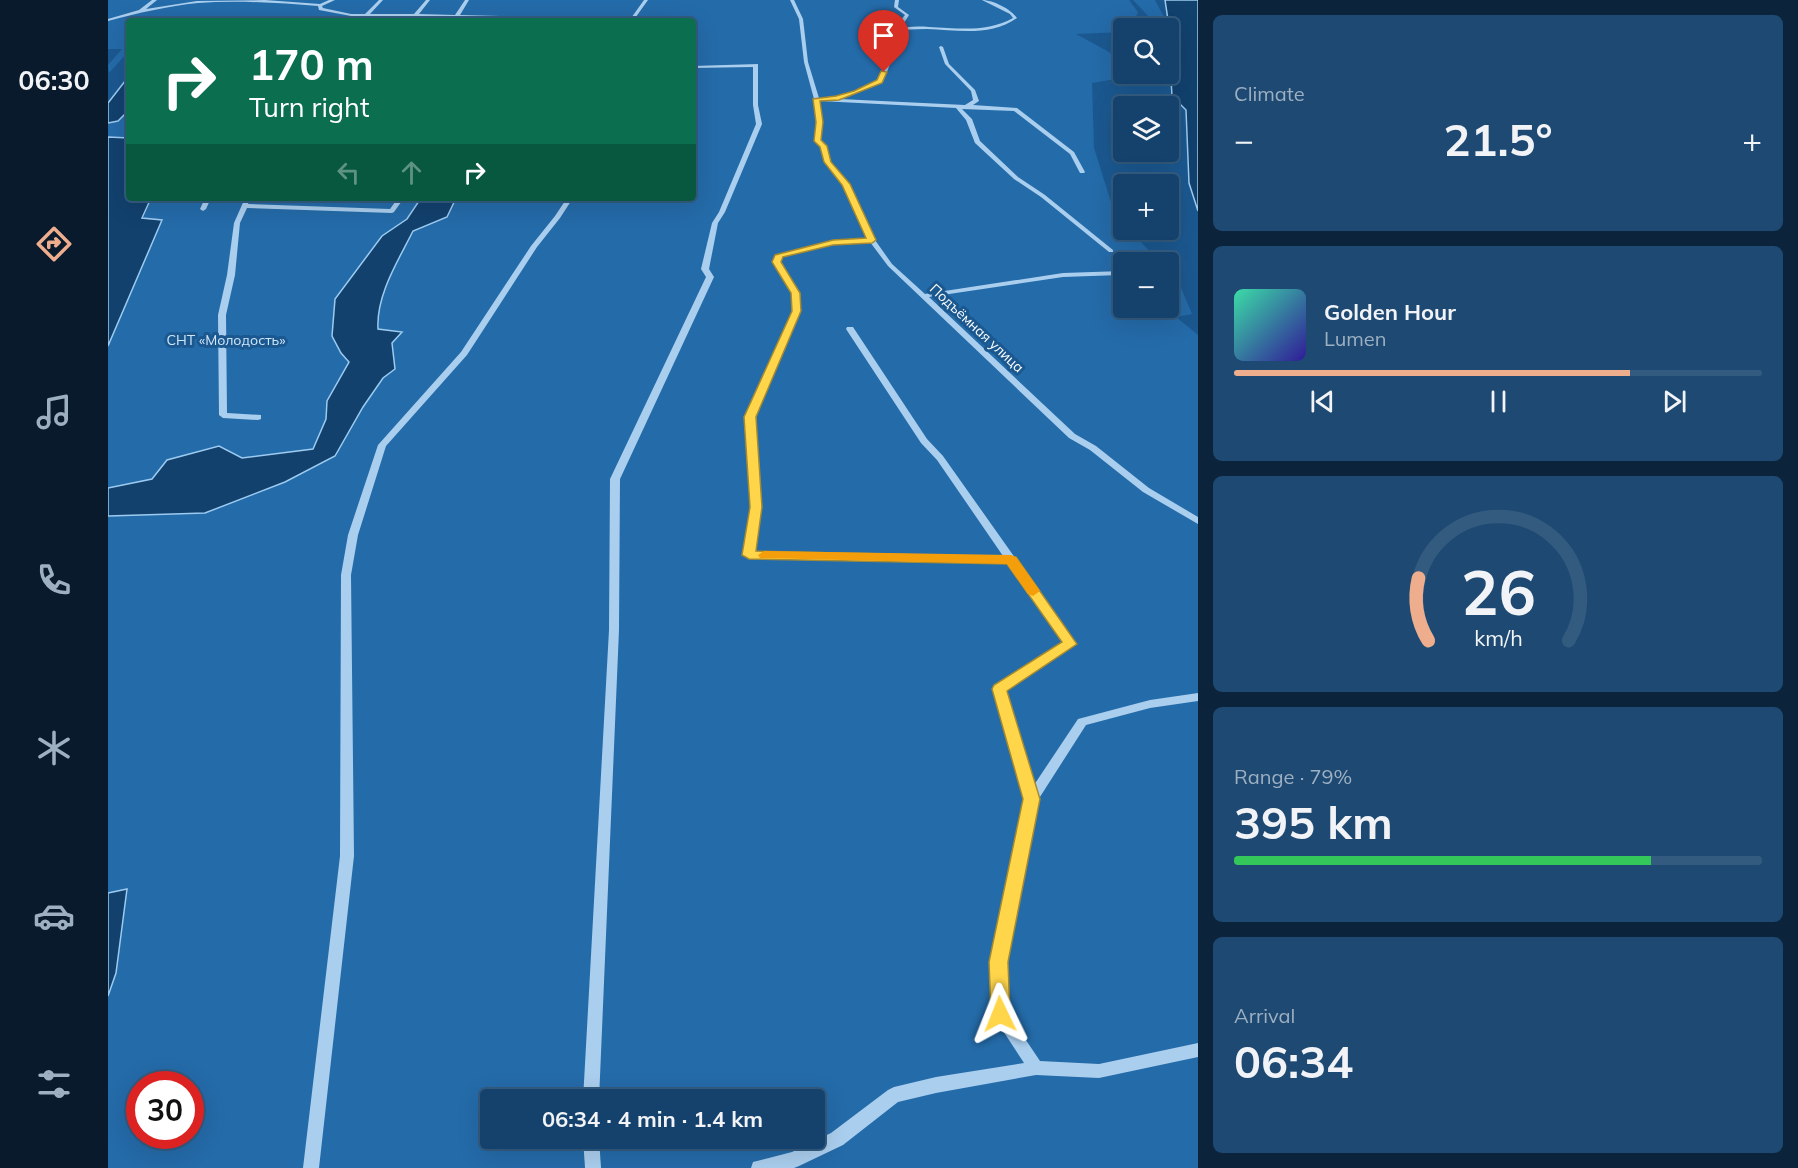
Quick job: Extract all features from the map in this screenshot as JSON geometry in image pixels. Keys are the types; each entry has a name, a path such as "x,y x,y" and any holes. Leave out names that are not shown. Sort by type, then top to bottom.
{"street":[{"path":"141,11 155,0"},
{"path":"108,20 141,11 197,2 247,0 320,5 333,0"},
{"path":"364,18 381,0"},
{"path":"414,18 428,0"},
{"path":"457,18 467,0"},
{"path":"633,18 646,0"},
{"name":"Подъёмная улица","path":"792,0 801,19 806,62 817,99 818,141 823,146 827,162 846,184 872,240 890,265 1072,436 1093,448 1146,490 1198,521"},
{"path":"882,31 902,22 907,15 896,7 897,0"},
{"path":"882,31 929,28 975,31 1015,18 1012,12 984,0"},
{"path":"320,5 321,9 327,12 401,18"},
{"path":"322,18 327,12"},
{"path":"496,18 537,17"},
{"path":"836,99 880,82 890,59 882,31"},
{"path":"941,47 947,64 973,91 976,101 961,108"},
{"path":"592,1089 614,630 615,479 710,277 705,269 715,224 759,124 756,119 757,93 753,73 756,64 696,67"},
{"path":"817,99 1015,109 1072,153 1082,172"},
{"path":"961,108 969,119 977,142 1016,178 1111,250"},
{"path":"202,209 206,201"},
{"path":"246,201 237,223 231,275 222,315 223,415 258,417"},
{"path":"319,209 327,201"},
{"path":"244,206 392,211 399,201"},
{"path":"311,1168 347,856 346,575 353,535 382,445 464,353 534,246 568,201"},
{"path":"872,240 833,243 779,255 777,262 796,293 796,311 750,417 756,507 749,555 1011,560"},
{"path":"923,296 1063,275 1113,273"},
{"path":"850,329 924,441 940,458 1070,644 999,689 1032,799"},
{"path":"1036,1068 1000,1014 998,962 1032,799 1083,722 1150,704 1198,697"},
{"path":"759,1168 794,1164 837,1140 894,1095 936,1085 1036,1068 1099,1071 1198,1050"},
{"path":"591,1149 592,1168"}],"green space":[{"name":"СНТ «Молодость»","path":"108,0 1129,0 1138,12 1135,18 1113,18 1113,32 1076,34 1113,56 1113,79 1092,83 1094,148 1113,209 1113,240 1139,240 1150,252 1113,252 1113,318 1177,318 1198,335 1198,1168 108,1168 108,996 116,973 127,889 108,893 108,311 150,201 696,201 696,18 126,18 126,54 109,73 108,65 122,49 108,49"},
{"path":"1133,0 1155,0 1164,18 1146,18 1149,17"},
{"path":"126,113 126,138 108,139 108,123 118,121"},
{"path":"1179,283 1192,314 1179,316"}],"shaded area":[{"path":"1165,0 1198,0 1198,211 1189,183 1186,110 1179,103 1179,96 1172,96 1171,84 1179,84 1179,18 1168,18"},
{"path":"126,80 126,113 118,121 108,123 108,103"},
{"path":"108,137 126,138 126,201 150,201 142,218 162,220 108,346"},
{"path":"419,201 455,201 447,217 413,231 395,266 384,291 378,316 378,329 402,332 392,343 395,369 383,378 363,407 335,456 285,482 205,513 108,516 108,488 152,479 167,460 219,446 242,458 313,449 326,419 327,401 349,362 332,336 335,299 382,236 407,219"},
{"path":"127,889 116,973 108,996 108,893"}],"slow traffic":[{"path":"764,555 1011,560 1033,591"}],"route":[{"path":"884,72 880,82 856,92 836,99 817,99 818,141 823,146 827,162 846,184 872,240 833,243 779,255 777,262 796,293 796,311 750,417 756,507 749,555 1011,560 1070,644 999,689 1032,799 998,962 1000,1014"}]}
